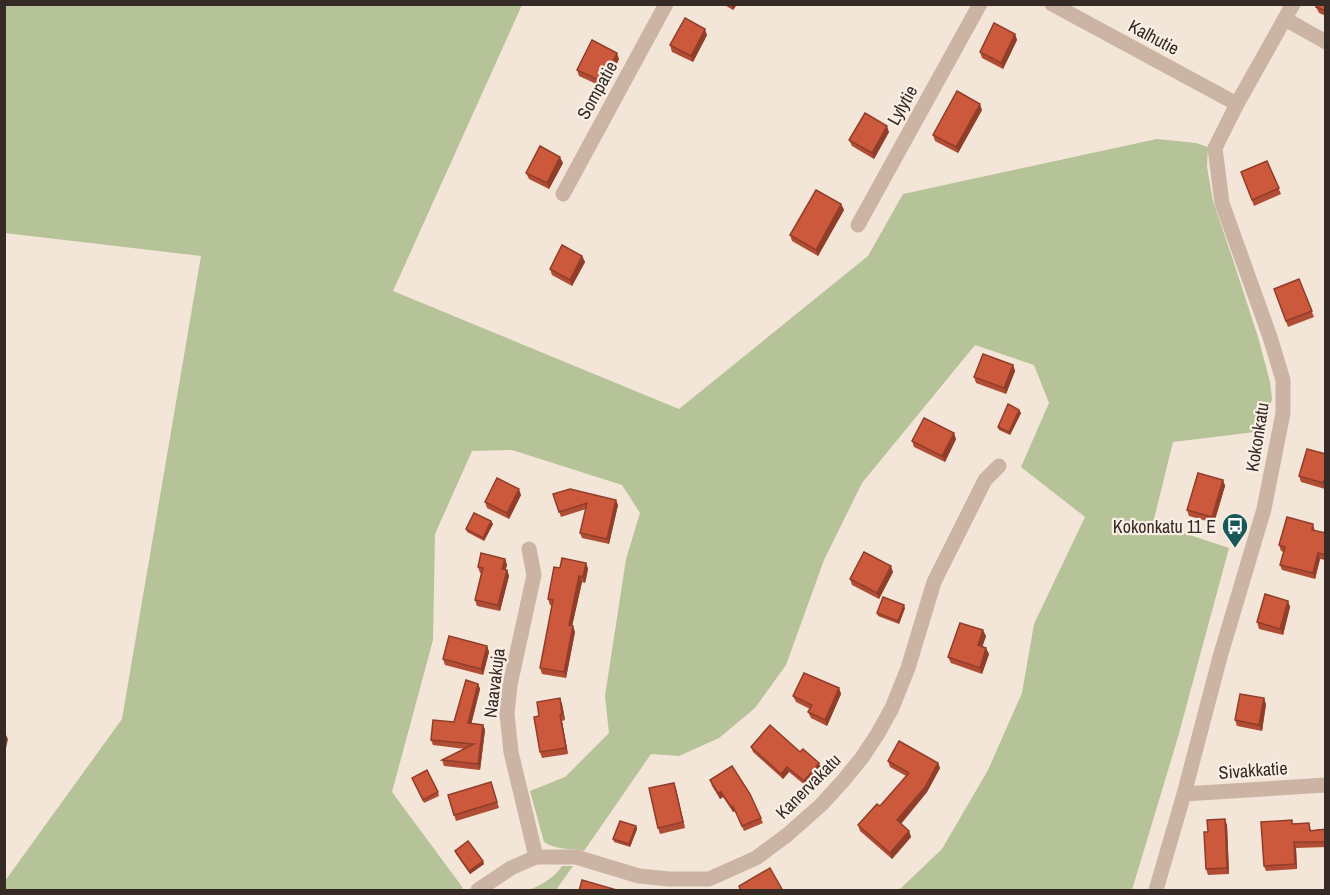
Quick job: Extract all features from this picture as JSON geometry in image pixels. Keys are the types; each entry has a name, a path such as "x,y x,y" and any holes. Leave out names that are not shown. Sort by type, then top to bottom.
{"street":[{"name":"Sompatie","path":"563,194 666,4"},
{"name":"Lylytie","path":"858,225 980,4"},
{"name":"Kalhutie","path":"1052,4 1237,104"},
{"name":"Kokonkatu","path":"1156,891 1220,657 1264,509 1283,413 1283,380 1222,203 1215,148 1293,4"},
{"path":"1285,19 1326,42"},
{"name":"Kanervakatu","path":"478,891 511,868 536,857 576,857 639,876 710,885 756,858 787,835 842,782 877,735 892,708 908,668 934,582 985,480 999,466"},
{"name":"Naavakuja","path":"529,549 534,575 510,685 507,714 511,752 536,857"},
{"name":"Sivakkatie","path":"1184,794 1326,785"}],"green space":[{"path":"5,5 522,5 393,291 679,409 868,256 903,194 1157,139 1196,143 1208,147 1207,167 1213,201 1258,337 1272,399 1263,431 1173,442 1153,523 1229,548 1178,737 1132,890 899,890 942,849 988,770 1022,693 1034,624 1085,517 1021,467 1049,403 1034,365 975,345 862,483 824,560 786,665 755,708 719,738 679,756 651,754 584,851 558,848 544,842 530,791 565,777 609,733 605,696 626,559 640,513 622,485 512,450 472,451 435,534 433,640 392,792 463,888 460,890 5,890 5,881 122,719 201,256 5,233"},
{"path":"562,866 573,866 556,890 529,890 548,880"}],"building":[{"path":"1317,4 1326,4 1326,11 1316,7"},
{"path":"685,18 705,29 691,56 670,45"},
{"path":"994,23 1015,34 1001,63 980,52"},
{"path":"592,40 617,53 603,82 577,70"},
{"path":"957,91 980,104 956,147 933,135"},
{"path":"865,113 887,126 872,153 849,140"},
{"path":"540,146 560,157 547,183 526,173"},
{"path":"1267,161 1279,188 1252,200 1241,172"},
{"path":"816,190 841,204 816,250 790,235"},
{"path":"562,245 582,256 570,280 550,269"},
{"path":"1299,279 1312,311 1286,321 1274,289"},
{"path":"983,354 1013,365 1004,388 974,377"},
{"path":"1008,404 1019,410 1009,432 998,427"},
{"path":"924,418 954,433 942,456 912,441"},
{"path":"1307,449 1326,454 1326,475 1323,483 1299,476"},
{"path":"1198,473 1223,480 1212,517 1187,510"},
{"path":"497,478 519,489 507,513 485,502"},
{"path":"570,489 616,500 607,539 580,533 587,503 559,512 553,494"},
{"path":"474,513 491,521 483,538 466,529"},
{"path":"1287,517 1313,524 1312,530 1326,533 1326,555 1318,553 1313,573 1280,565 1285,547 1279,545"},
{"path":"864,552 891,566 877,593 850,579"},
{"path":"481,553 505,559 502,569 507,570 498,605 475,600 483,568 478,567"},
{"path":"562,558 586,563 583,577 579,576 569,625 573,626 564,672 540,668 553,600 548,599 554,567 560,568"},
{"path":"1265,594 1288,601 1280,629 1257,622"},
{"path":"883,597 904,605 898,621 877,613"},
{"path":"960,623 983,630 978,645 986,648 980,668 948,657"},
{"path":"449,636 487,646 481,669 443,659"},
{"path":"804,673 839,688 825,720 808,712 812,705 793,696"},
{"path":"466,680 478,684 468,723 483,725 478,764 442,760 474,744 431,740 433,720 454,722"},
{"path":"1240,694 1264,698 1259,725 1235,720"},
{"path":"560,698 562,714 560,715 566,748 540,752 534,717 539,716 537,702"},
{"path":"770,725 800,752 803,749 819,763 804,781 787,767 781,774 751,747"},
{"path":"899,741 938,763 925,787 897,820 909,831 890,853 858,825 877,804 880,806 909,773 888,761"},
{"path":"732,766 750,794 761,818 742,826 733,806 731,807 721,792 718,793 710,780"},
{"path":"427,770 438,792 423,800 412,778"},
{"path":"491,782 497,802 454,815 448,795"},
{"path":"674,783 683,822 658,828 649,788"},
{"path":"1225,819 1227,868 1206,869 1204,832 1208,832 1207,820"},
{"path":"1292,820 1292,824 1309,823 1310,831 1326,829 1326,842 1294,842 1295,864 1264,866 1261,822"},
{"path":"620,821 636,826 629,844 613,839"},
{"path":"468,841 483,861 469,871 455,851"},
{"path":"770,868 783,891 741,891 739,886"},
{"path":"582,880 620,891 579,891"}],"place":[{"name":"Kokonkatu 11 E","path":"1235,549"}]}
